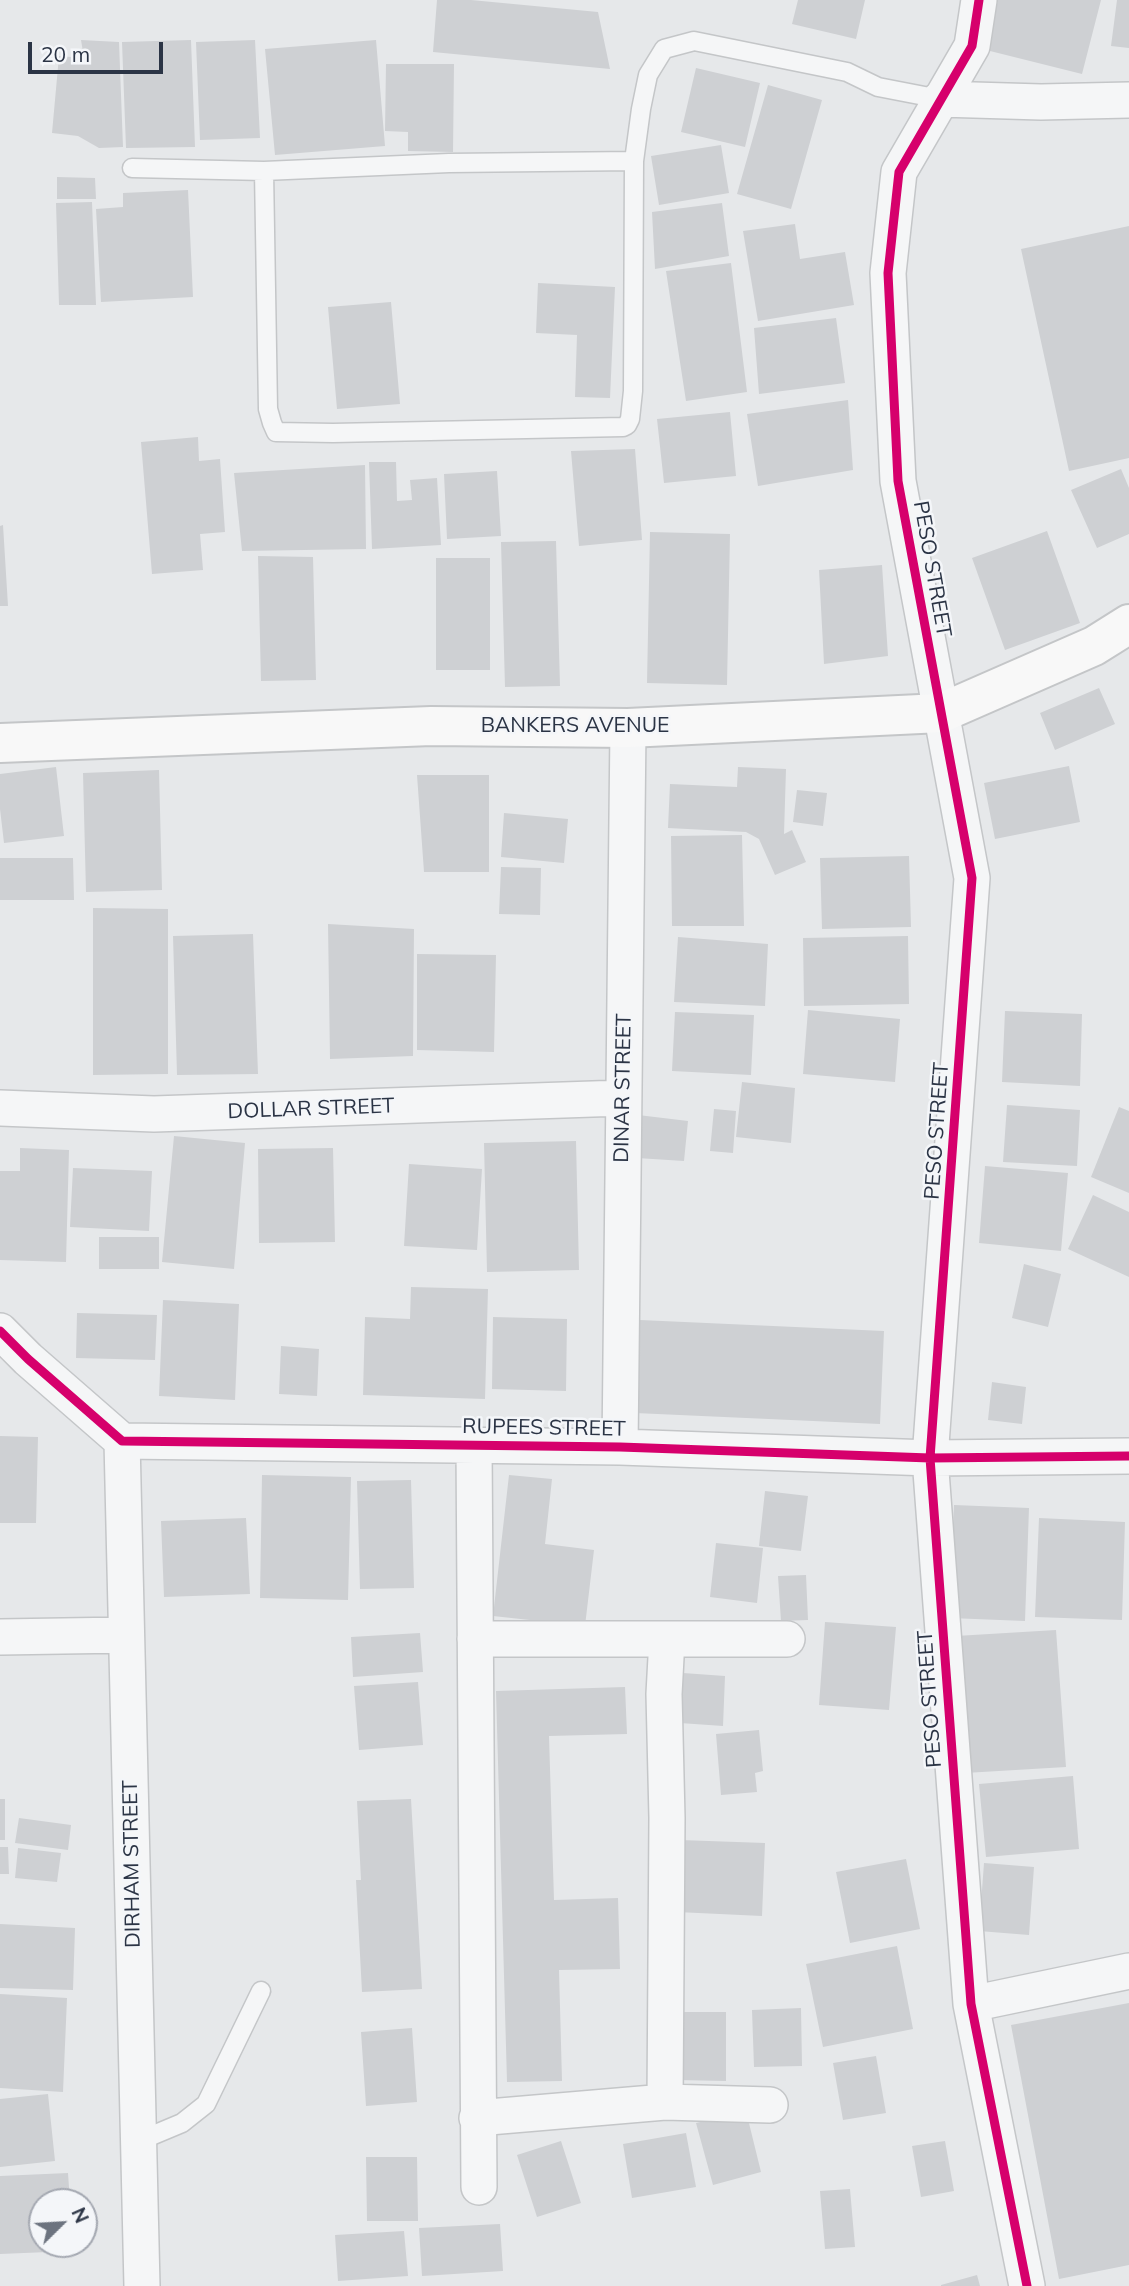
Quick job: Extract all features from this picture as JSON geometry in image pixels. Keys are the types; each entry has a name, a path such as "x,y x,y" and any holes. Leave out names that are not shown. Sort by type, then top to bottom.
{"street":[{"name":"PESO STREET","path":"979,0 972,46 899,172 888,273 898,481 972,878 930,1458 971,2004 1027,2286"},
{"path":"940,99 1041,102 1129,100"},
{"name":"BANKERS AVENUE","path":"0,743 431,726 628,729 941,713 1094,646 1129,624"},
{"name":"DINAR STREET","path":"620,1447 628,729"},
{"name":"DOLLAR STREET","path":"0,1108 154,1114 622,1098"},
{"path":"0,1331 122,1441"},
{"name":"RUPEES STREET","path":"122,1441 620,1447 930,1458 1129,1456"},
{"name":"DIRHAM STREET","path":"122,1441 142,2286"},
{"path":"474,1445 479,2187"},
{"path":"0,1637 127,1635"},
{"path":"475,1639 787,1639"},
{"path":"665,2102 667,1818 664,1694 667,1639"},
{"path":"971,2004 1129,1971"},
{"path":"477,2118 665,2102 770,2105"}],"lane":[{"path":"264,171 268,409 276,432 623,427 630,419 633,391 634,161 648,75 664,49 694,41 847,72 878,87 940,99"},
{"path":"132,168 264,171 449,163 634,161"},
{"path":"139,2141 182,2123 206,2104 261,1991"}],"building":[{"path":"437,0 471,0 598,12 610,69 433,52"},
{"path":"798,0 865,0 856,39 792,24"},
{"path":"998,0 1101,0 1082,74 986,50"},
{"path":"1117,0 1129,0 1129,48 1111,46"},
{"path":"81,40 119,42 123,147 99,148 78,136 52,133 59,56 84,58"},
{"path":"191,40 195,147 126,148 122,42"},
{"path":"255,40 260,138 200,140 196,42"},
{"path":"376,40 385,146 275,155 265,49"},
{"path":"386,64 454,64 453,152 408,151 408,132 385,131"},
{"path":"696,68 760,83 745,147 681,132"},
{"path":"768,85 822,100 791,209 737,194"},
{"path":"721,145 729,193 659,205 651,156"},
{"path":"57,177 95,178 96,199 57,199"},
{"path":"188,190 193,297 101,302 96,209 123,207 123,193"},
{"path":"92,202 96,305 59,305 56,203"},
{"path":"722,203 729,256 655,269 652,212"},
{"path":"795,224 800,259 845,252 854,305 758,321 743,231"},
{"path":"1129,226 1129,458 1069,471 1021,249"},
{"path":"731,263 747,392 686,401 666,271"},
{"path":"538,283 615,287 610,398 575,397 577,335 536,333"},
{"path":"391,302 400,404 337,409 328,307"},
{"path":"836,318 845,383 759,394 754,328"},
{"path":"848,400 853,470 758,486 747,414"},
{"path":"730,412 736,476 664,483 657,419"},
{"path":"198,437 199,461 220,459 225,532 200,534 203,570 152,574 141,442"},
{"path":"635,449 642,540 579,546 571,451"},
{"path":"369,462 396,462 397,501 412,500 410,480 437,478 441,545 372,549"},
{"path":"365,465 366,549 242,551 234,473"},
{"path":"1121,469 1129,488 1129,534 1097,548 1071,490"},
{"path":"497,471 501,536 447,539 444,474"},
{"path":"3,525 8,606 0,606 0,526"},
{"path":"1047,531 1080,623 1005,650 972,558"},
{"path":"650,532 730,534 727,685 647,683"},
{"path":"556,541 560,686 505,687 501,542"},
{"path":"258,556 313,557 316,680 261,681"},
{"path":"436,558 490,558 490,670 436,670"},
{"path":"882,565 888,656 824,664 819,570"},
{"path":"1099,688 1115,724 1055,750 1040,713"},
{"path":"1069,766 1080,822 995,839 984,783"},
{"path":"56,767 64,836 4,843 0,774"},
{"path":"738,767 786,769 784,834 792,830 806,862 775,875 759,839 746,832 668,828 670,784 737,787"},
{"path":"159,770 162,890 86,892 83,773"},
{"path":"417,775 489,775 489,872 424,872"},
{"path":"797,790 827,793 823,826 793,822"},
{"path":"504,813 568,819 564,863 501,857"},
{"path":"742,835 744,926 672,926 671,836"},
{"path":"909,856 911,927 822,929 820,858"},
{"path":"0,858 73,858 74,900 0,900"},
{"path":"501,867 541,868 540,915 499,914"},
{"path":"93,908 168,909 168,1074 93,1075"},
{"path":"328,924 414,929 413,1056 330,1059"},
{"path":"253,934 258,1074 177,1075 173,936"},
{"path":"908,936 909,1004 804,1006 803,938"},
{"path":"678,937 768,944 765,1006 674,1002"},
{"path":"417,954 496,955 494,1052 417,1050"},
{"path":"808,1010 900,1019 895,1082 803,1074"},
{"path":"1005,1011 1082,1014 1080,1086 1002,1082"},
{"path":"675,1012 754,1015 751,1075 672,1071"},
{"path":"742,1082 795,1088 791,1143 736,1137"},
{"path":"1007,1105 1080,1110 1077,1166 1003,1162"},
{"path":"1119,1107 1129,1111 1129,1193 1091,1177"},
{"path":"714,1109 736,1111 733,1153 710,1151"},
{"path":"638,1115 688,1121 684,1161 637,1158"},
{"path":"174,1136 245,1143 234,1269 162,1262"},
{"path":"576,1141 579,1270 487,1272 484,1143"},
{"path":"20,1148 69,1150 66,1262 0,1260 0,1171 20,1171"},
{"path":"333,1148 335,1242 259,1243 258,1149"},
{"path":"409,1164 482,1169 477,1250 404,1246"},
{"path":"985,1166 1068,1173 1061,1251 979,1243"},
{"path":"73,1168 152,1171 149,1231 70,1227"},
{"path":"1093,1195 1129,1212 1129,1277 1068,1249"},
{"path":"99,1237 159,1237 159,1269 99,1269"},
{"path":"1024,1264 1061,1274 1048,1327 1012,1318"},
{"path":"411,1287 488,1289 485,1399 363,1395 365,1317 410,1319"},
{"path":"163,1300 239,1304 235,1400 159,1396"},
{"path":"77,1313 157,1315 155,1360 76,1358"},
{"path":"493,1317 567,1319 566,1391 492,1389"},
{"path":"640,1320 884,1331 880,1424 635,1413"},
{"path":"281,1346 319,1349 317,1396 279,1394"},
{"path":"992,1382 1026,1387 1022,1424 988,1420"},
{"path":"0,1436 38,1437 36,1523 0,1523"},
{"path":"262,1475 351,1477 348,1600 260,1598"},
{"path":"509,1475 552,1479 545,1544 594,1550 585,1626 493,1616"},
{"path":"411,1480 414,1588 360,1589 357,1481"},
{"path":"765,1491 808,1496 801,1551 759,1546"},
{"path":"954,1505 1029,1508 1025,1621 950,1618"},
{"path":"246,1518 250,1594 164,1597 161,1521"},
{"path":"1039,1518 1125,1522 1122,1620 1035,1617"},
{"path":"716,1543 763,1548 757,1603 710,1597"},
{"path":"806,1575 808,1620 781,1621 778,1576"},
{"path":"825,1622 896,1627 889,1710 819,1705"},
{"path":"1056,1630 1066,1767 965,1773 956,1636"},
{"path":"420,1633 423,1672 353,1677 351,1637"},
{"path":"683,1673 725,1676 723,1726 680,1723"},
{"path":"418,1682 423,1745 359,1750 354,1686"},
{"path":"625,1687 627,1734 549,1736 554,1900 618,1898 620,1969 559,1970 562,2081 507,2082 496,1691"},
{"path":"759,1730 763,1771 755,1773 757,1792 721,1795 716,1734"},
{"path":"1073,1776 1079,1849 986,1857 979,1784"},
{"path":"0,1799 5,1799 5,1840 0,1840"},
{"path":"411,1799 422,1989 362,1992 356,1880 361,1880 357,1801"},
{"path":"19,1818 71,1825 68,1850 15,1843"},
{"path":"680,1840 765,1843 762,1916 677,1912"},
{"path":"0,1847 8,1847 9,1874 0,1874"},
{"path":"18,1848 61,1853 57,1882 15,1878"},
{"path":"906,1859 920,1929 850,1943 836,1872"},
{"path":"984,1863 1034,1867 1029,1935 979,1931"},
{"path":"0,1924 75,1928 73,1990 0,1988"},
{"path":"897,1946 913,2029 823,2047 806,1964"},
{"path":"0,1994 67,1998 63,2092 0,2088"},
{"path":"1129,2003 1129,2265 1059,2279 1011,2025"},
{"path":"801,2008 802,2066 754,2067 752,2010"},
{"path":"677,2012 726,2012 726,2081 676,2080"},
{"path":"412,2028 417,2102 366,2106 361,2032"},
{"path":"876,2056 886,2113 843,2120 833,2063"},
{"path":"48,2094 55,2161 0,2167 0,2099"},
{"path":"746,2111 761,2172 713,2185 696,2123"},
{"path":"686,2133 696,2187 632,2198 623,2144"},
{"path":"561,2141 581,2203 537,2217 517,2155"},
{"path":"945,2141 954,2191 921,2197 912,2146"},
{"path":"366,2157 417,2157 418,2221 367,2221"},
{"path":"68,2173 69,2188 28,2188 28,2253 0,2254 0,2176"},
{"path":"850,2189 855,2247 825,2249 820,2191"},
{"path":"500,2224 503,2271 422,2276 419,2228"},
{"path":"404,2231 408,2276 338,2281 335,2235"},
{"path":"977,2275 980,2286 941,2286 941,2285"}],"cycle path":[{"path":"979,0 972,46 899,172 888,273 898,481 972,878 930,1458 971,2004 1027,2286"},
{"path":"0,1331 122,1441 620,1447 930,1458 1129,1456"}]}
